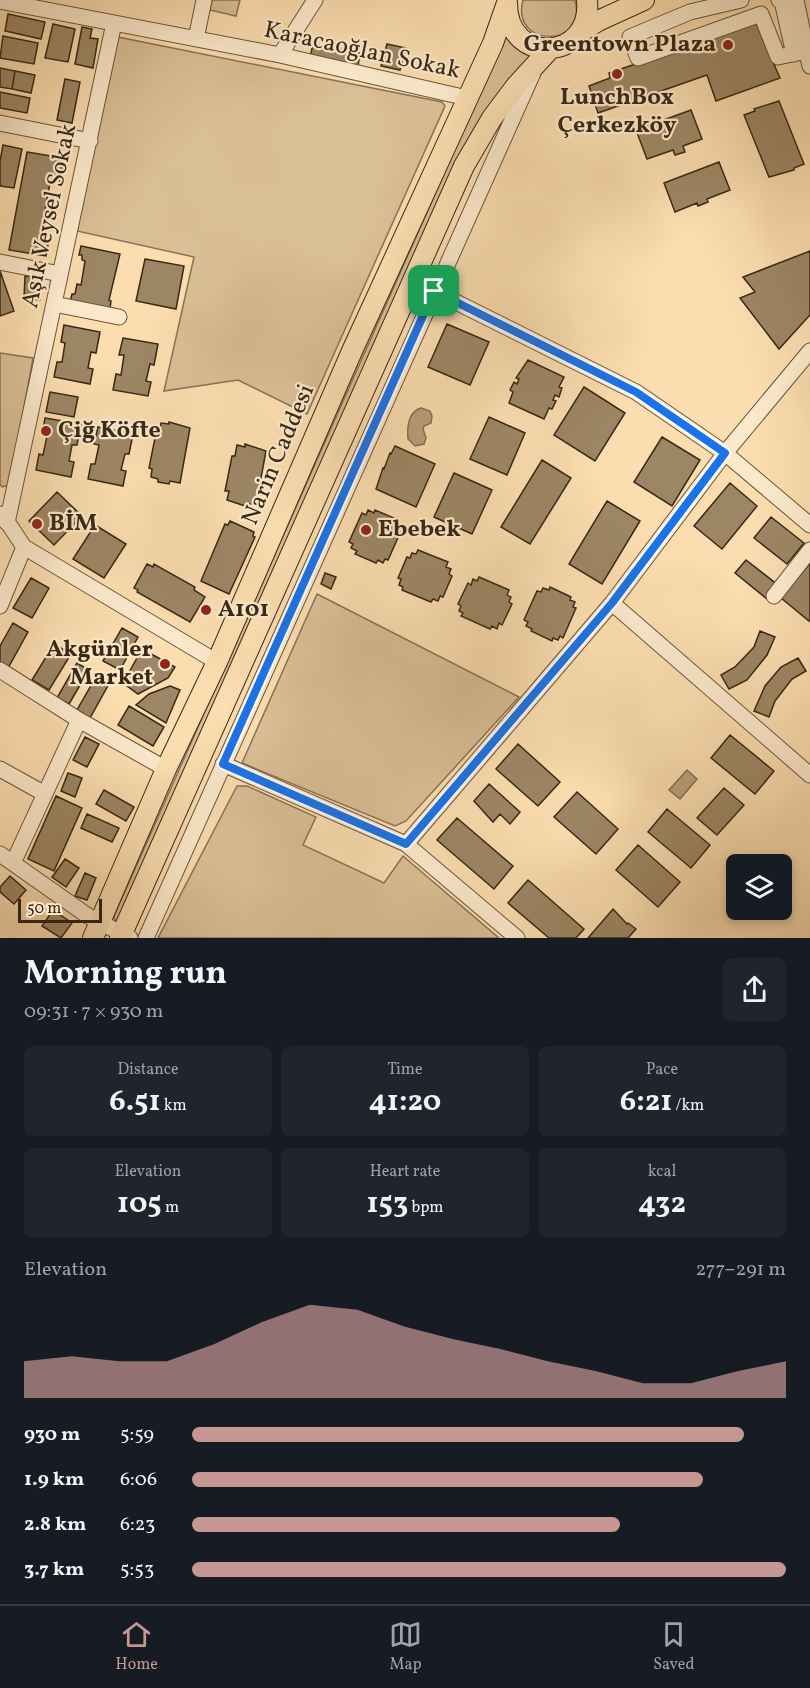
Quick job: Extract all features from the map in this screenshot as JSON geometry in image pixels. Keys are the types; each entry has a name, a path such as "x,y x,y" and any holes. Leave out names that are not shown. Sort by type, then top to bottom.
{"main road":[{"path":"579,33 588,12 587,0"},
{"path":"124,937 464,166 492,118 544,55 571,41 598,21 644,0"},
{"path":"507,1 507,15 517,36 538,48 544,55"},
{"name":"Narin Caddesi","path":"97,930 166,769 217,662 352,351 493,43 507,1"}],"street":[{"path":"196,39 204,0"},
{"path":"280,55 315,0"},
{"path":"741,0 690,12 630,38 638,58 761,14 778,57 804,57"},
{"path":"779,0 782,1 804,57"},
{"path":"796,0 804,57"},
{"name":"Karacaoğlan Sokak","path":"0,1 280,55 467,98"},
{"name":"Aşık Veysel Sokak","path":"4,517 54,304 114,23"},
{"path":"146,938 434,291 544,55"},
{"path":"0,123 90,141"},
{"path":"0,262 60,274"},
{"path":"434,291 510,337 636,392 725,453 810,525"},
{"path":"54,304 119,317"},
{"path":"406,844 612,603 725,453 810,351"},
{"path":"4,517 24,547 217,662"},
{"path":"0,606 24,547"},
{"path":"774,596 810,550"},
{"path":"612,603 810,775"},
{"path":"0,670 79,720 166,769"},
{"path":"13,863 79,720"},
{"path":"223,764 406,844 517,938"},
{"path":"0,769 45,794"},
{"path":"0,854 97,930 124,937"}],"shaded area":[{"path":"212,0 240,0 236,16 210,10"},
{"path":"523,0 575,0 576,16 571,27 561,34 549,36 537,34 527,27 522,16"},
{"path":"506,35 534,54 481,118 470,136 118,922 115,921 114,916"},
{"path":"118,37 442,102 445,106 307,414 238,380 164,391 194,257 77,231"},
{"path":"0,353 33,358 10,485 2,487 0,484"},
{"path":"421,408 430,411 431,423 423,429 426,438 424,444 415,446 408,439 408,425 413,413"},
{"path":"317,594 519,697 406,821 395,826 242,763"},
{"path":"687,770 697,779 680,799 669,790"},
{"path":"237,786 247,786 316,817 303,845 384,883 403,856 499,938 158,938"}],"building":[{"path":"8,14 45,22 41,39 5,31"},
{"name":"Greentown Plaza","path":"756,23 780,78 716,101 707,75 598,113 589,86 610,78 609,73"},
{"path":"53,24 75,29 68,62 45,58"},
{"path":"82,27 92,29 90,38 98,39 93,68 75,64"},
{"path":"3,36 38,43 34,64 0,58"},
{"path":"313,44 360,53 358,66 310,57"},
{"path":"387,44 406,48 400,70 381,66"},
{"path":"0,68 15,71 12,89 0,87"},
{"path":"15,71 35,75 31,93 12,89"},
{"path":"65,79 80,82 72,123 57,120"},
{"path":"0,92 30,98 27,113 0,108"},
{"path":"779,101 804,164 794,170 769,177 744,115 755,111 754,109"},
{"path":"691,110 702,139 683,146 685,152 675,155 673,150 647,159 636,130"},
{"path":"3,145 22,149 14,188 0,186 0,161"},
{"path":"27,152 64,158 59,184 50,183 41,232 50,233 46,256 9,250"},
{"path":"719,162 730,190 707,199 708,202 698,206 697,203 675,212 664,183"},
{"path":"81,246 120,254 109,300 111,301 110,309 70,302 77,284 81,285 85,261 82,260 82,255 79,255"},
{"path":"810,251 810,315 779,349 740,298 755,292 743,277"},
{"path":"145,259 184,266 176,309 136,301"},
{"path":"0,271 14,311 0,316"},
{"path":"25,276 41,277 40,300 24,298"},
{"path":"447,324 489,342 470,385 428,367"},
{"path":"64,325 100,332 96,353 91,352 88,368 93,369 90,384 54,377 57,362 62,362 65,343 61,342"},
{"path":"123,338 158,344 154,365 150,364 146,381 151,382 148,396 113,390 116,374 121,375 124,355 119,355"},
{"path":"528,360 564,377 559,387 562,388 559,397 555,395 553,400 556,401 552,409 549,408 544,419 509,403 513,392 510,390 514,382 517,384 519,379 516,378"},
{"path":"584,387 625,413 595,461 554,435"},
{"path":"50,392 78,397 74,417 46,412"},
{"path":"489,417 525,433 507,475 470,459"},
{"path":"45,418 81,424 77,445 72,445 69,461 74,462 71,477 36,470 39,454 43,455 47,436 42,435"},
{"path":"169,422 190,428 180,483 170,481 169,484 158,482 158,479 151,477 152,469 149,468 156,433 159,434 161,423 169,424"},
{"path":"98,427 133,434 129,454 125,454 121,470 126,471 123,486 88,479 91,464 95,464 99,445 94,444"},
{"path":"662,437 700,460 672,506 634,482"},
{"path":"245,444 266,451 256,505 246,503 245,506 227,500 229,491 225,491 232,456 235,456 237,445 245,447"},
{"path":"395,446 435,464 416,507 376,489 383,468"},
{"path":"542,460 571,478 530,544 501,527"},
{"path":"454,473 492,490 472,534 434,517"},
{"path":"730,483 757,506 722,549 694,526"},
{"path":"57,492 82,516 54,545 29,521"},
{"path":"607,501 640,521 602,584 569,564"},
{"path":"368,510 374,513 375,510 396,519 395,522 400,525 398,529 401,531 388,560 385,559 383,563 378,560 376,563 355,554 357,551 351,548 353,544 349,542 362,513 366,515"},
{"path":"771,517 804,543 787,564 754,538"},
{"path":"230,521 254,532 255,537 229,594 201,581 225,524 228,525"},
{"path":"95,525 126,544 104,578 73,559"},
{"path":"418,550 448,562 446,567 451,569 449,574 452,576 443,597 440,596 438,601 433,599 431,602 402,590 403,587 399,585 401,579 398,578 407,557 410,558 412,553 416,554"},
{"path":"746,560 778,585 767,599 735,573"},
{"path":"810,563 810,619 809,621 781,598"},
{"path":"147,564 153,567 154,564 195,587 194,590 205,597 190,622 137,592 138,590 134,588"},
{"path":"325,573 336,577 331,589 321,584"},
{"path":"479,577 509,590 507,595 511,597 509,602 512,604 502,625 499,623 497,629 492,626 490,629 461,616 463,613 459,611 461,606 458,604 468,583 471,585 473,579 477,581"},
{"path":"31,578 49,588 32,618 13,608"},
{"path":"550,587 571,597 570,600 575,602 573,607 576,608 563,638 560,636 558,640 553,638 552,641 531,631 532,629 526,626 528,622 524,620 537,591 541,592 543,588 549,590"},
{"path":"13,623 28,632 8,668 0,664 0,646"},
{"path":"122,628 138,637 120,670 103,661"},
{"path":"760,631 775,637 767,655 747,680 729,689 721,675 735,667 754,647"},
{"path":"54,644 71,654 49,690 32,680"},
{"path":"142,649 175,667 168,678 138,694 123,683"},
{"path":"798,658 806,671 792,679 775,701 769,717 754,711 765,686 781,667"},
{"path":"77,663 89,670 69,704 57,698"},
{"path":"97,675 110,682 90,718 77,710"},
{"path":"170,686 180,690 166,723 136,705 149,694"},
{"path":"129,706 164,727 153,746 118,725"},
{"path":"730,735 774,771 755,794 711,758"},
{"path":"85,737 99,744 87,767 73,760"},
{"path":"518,744 560,782 538,806 496,769"},
{"path":"68,773 82,778 75,797 61,791"},
{"path":"489,784 520,812 510,824 500,814 493,822 474,801"},
{"path":"724,788 744,805 717,835 697,818"},
{"path":"104,790 134,807 126,821 96,804"},
{"path":"577,792 618,829 596,854 554,817"},
{"path":"56,796 82,808 54,871 28,859"},
{"path":"667,809 710,845 691,868 648,832"},
{"path":"87,814 119,828 112,842 81,828"},
{"path":"457,818 513,866 494,889 437,840"},
{"path":"638,845 680,882 658,907 616,870"},
{"path":"65,859 79,868 66,887 52,877"},
{"path":"85,873 96,878 87,900 75,896"},
{"path":"10,876 26,890 14,904 0,892 0,887"},
{"path":"528,880 584,929 576,938 549,938 508,903"},
{"path":"613,909 627,924 636,929 628,938 588,938"},
{"path":"53,910 72,923 61,938 42,926"}],"place":[{"name":"Greentown Plaza","path":"728,45"},
{"name":"LunchBox Çerkezköy","path":"617,74"},
{"name":"Çiğ Köfte","path":"46,431"},
{"name":"BİM","path":"37,524"},
{"name":"Ebebek","path":"366,530"},
{"name":"A101","path":"206,610"},
{"name":"Akgünler Market","path":"165,664"}],"route":[{"path":"434,291 636,392 725,453 612,603 406,844 223,764 434,291"}]}
